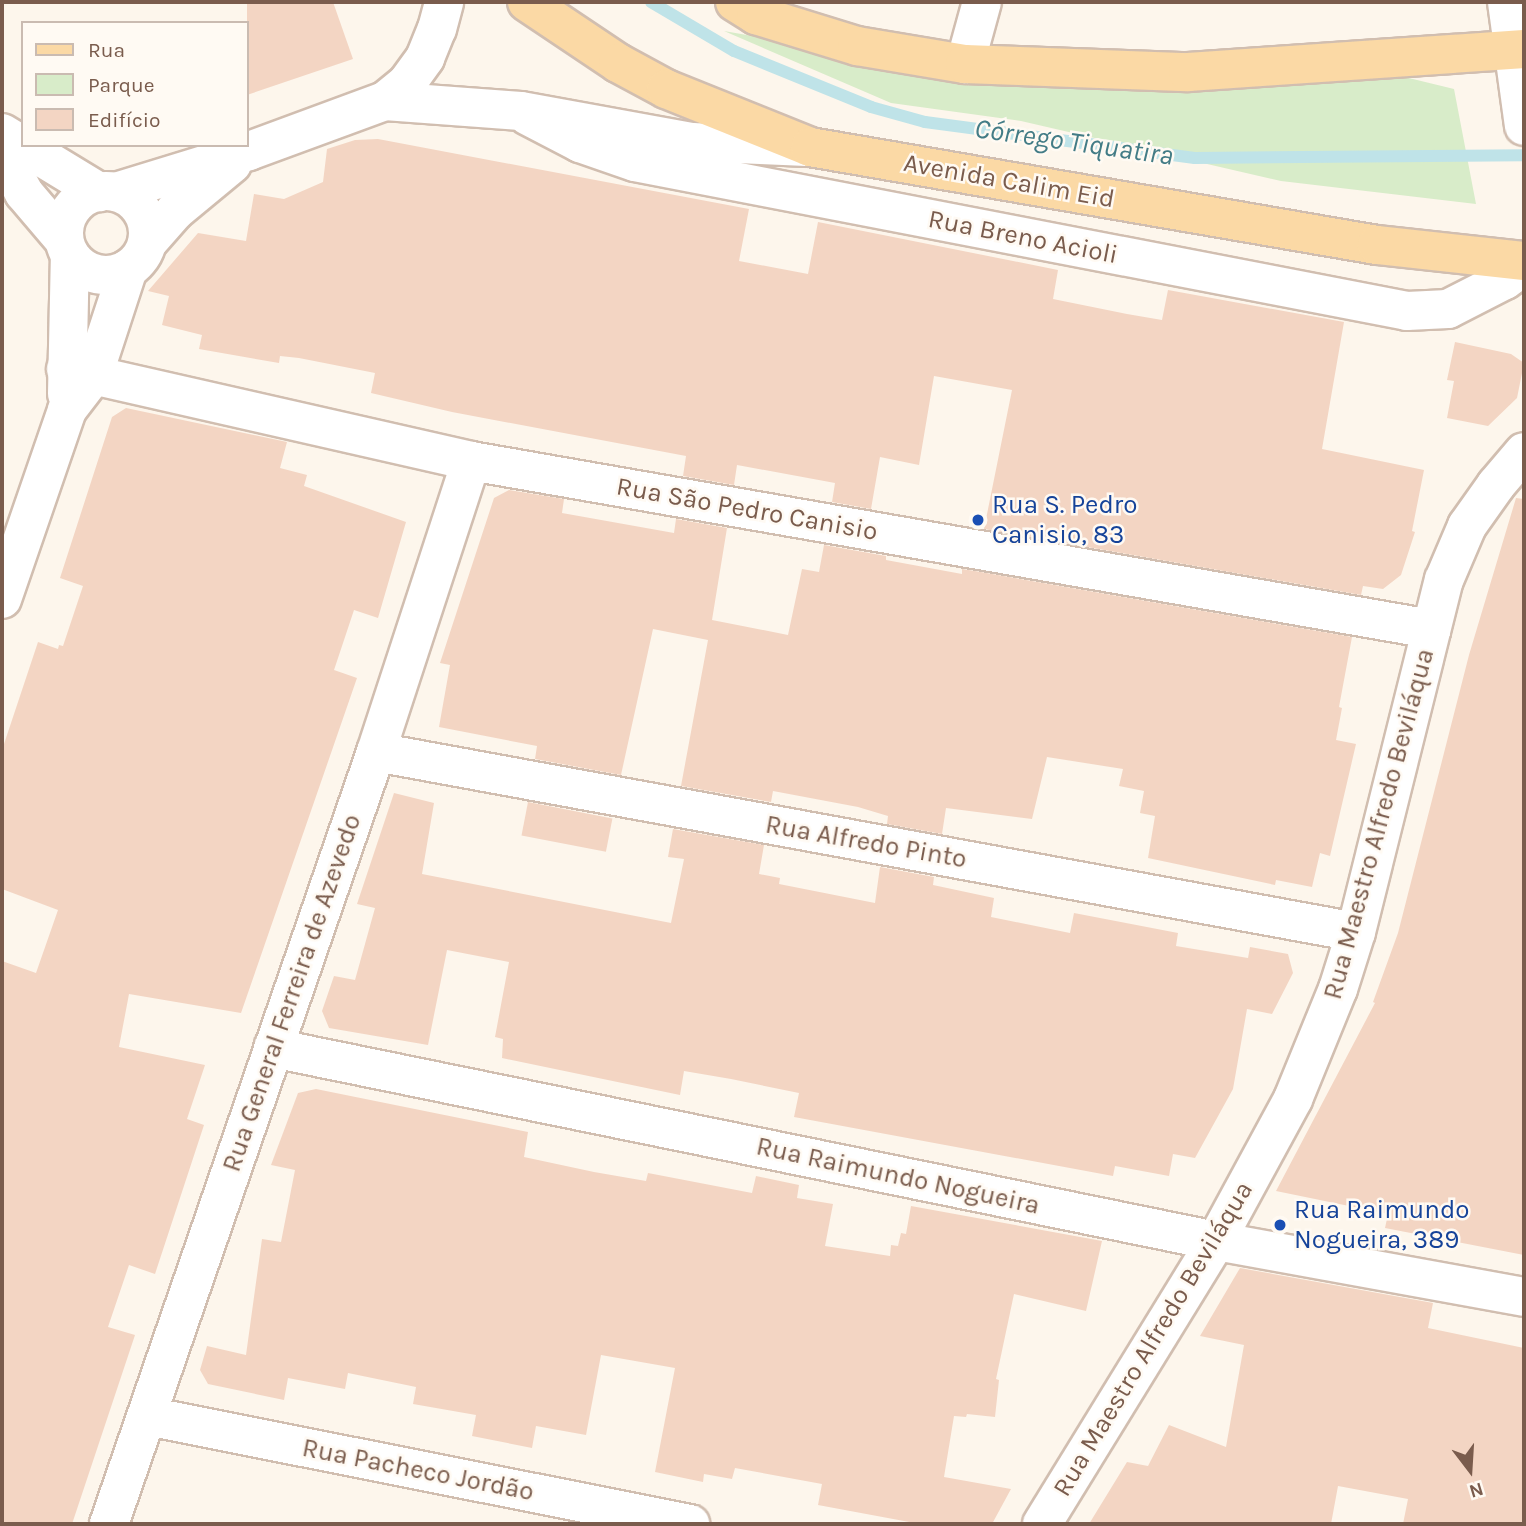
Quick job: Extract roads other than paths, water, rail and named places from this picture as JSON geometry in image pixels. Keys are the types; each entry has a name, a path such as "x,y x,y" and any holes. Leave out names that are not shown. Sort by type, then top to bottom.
{"main road":[{"name":"Avenida Calim Eid","path":"527,2 618,63 666,89 810,147 1377,245 1524,264"},
{"path":"750,6 858,46 965,64 1188,72 1518,50"}],"street":[{"name":"Rua Breno Acioli","path":"107,192 249,151 385,101 407,83 425,58 444,2"},
{"path":"965,64 982,2"},
{"path":"1507,2 1518,50 1521,108"},
{"name":"Rua Breno Acioli","path":"385,101 521,111 691,142 810,147"},
{"name":"Rua Breno Acioli","path":"521,111 546,128 635,162 1407,311 1448,309 1505,281 1524,264"},
{"path":"2,133 21,144"},
{"path":"2,151 24,193 81,267 96,274 112,275 137,256 148,227 142,211 131,200 107,192 27,147"},
{"name":"Rua Breno Acioli","path":"2,599 80,372 137,256 175,211 249,151"},
{"path":"67,248 65,224 72,209 84,198 107,192"},
{"name":"Rua Breno Acioli","path":"67,248 80,372"},
{"name":"Rua São Pedro Canisio","path":"80,372 471,461 1431,629"},
{"name":"Rua Maestro Alfredo Beviláqua","path":"1042,1524 1216,1241 1298,1086 1338,989 1356,932 1444,580 1467,526 1496,485 1524,453"},
{"name":"Rua General Ferreira de Azevedo","path":"109,1524 376,752 471,461"},
{"name":"Rua Alfredo Pinto","path":"376,752 1356,932"},
{"name":"Rua Raimundo Nogueira","path":"273,1048 1216,1241 1524,1297"},
{"name":"Rua Pacheco Jordão","path":"146,1416 593,1515 690,1524"}],"waterway":[{"name":"Córrego Tiquatira","path":"651,2 734,51 871,107 925,122 1195,158 1524,155"}],"place":[{"name":"Rua S. Pedro Canisio, 83","path":"978,520"},
{"name":"Rua Raimundo Nogueira, 389","path":"1280,1225"}]}
